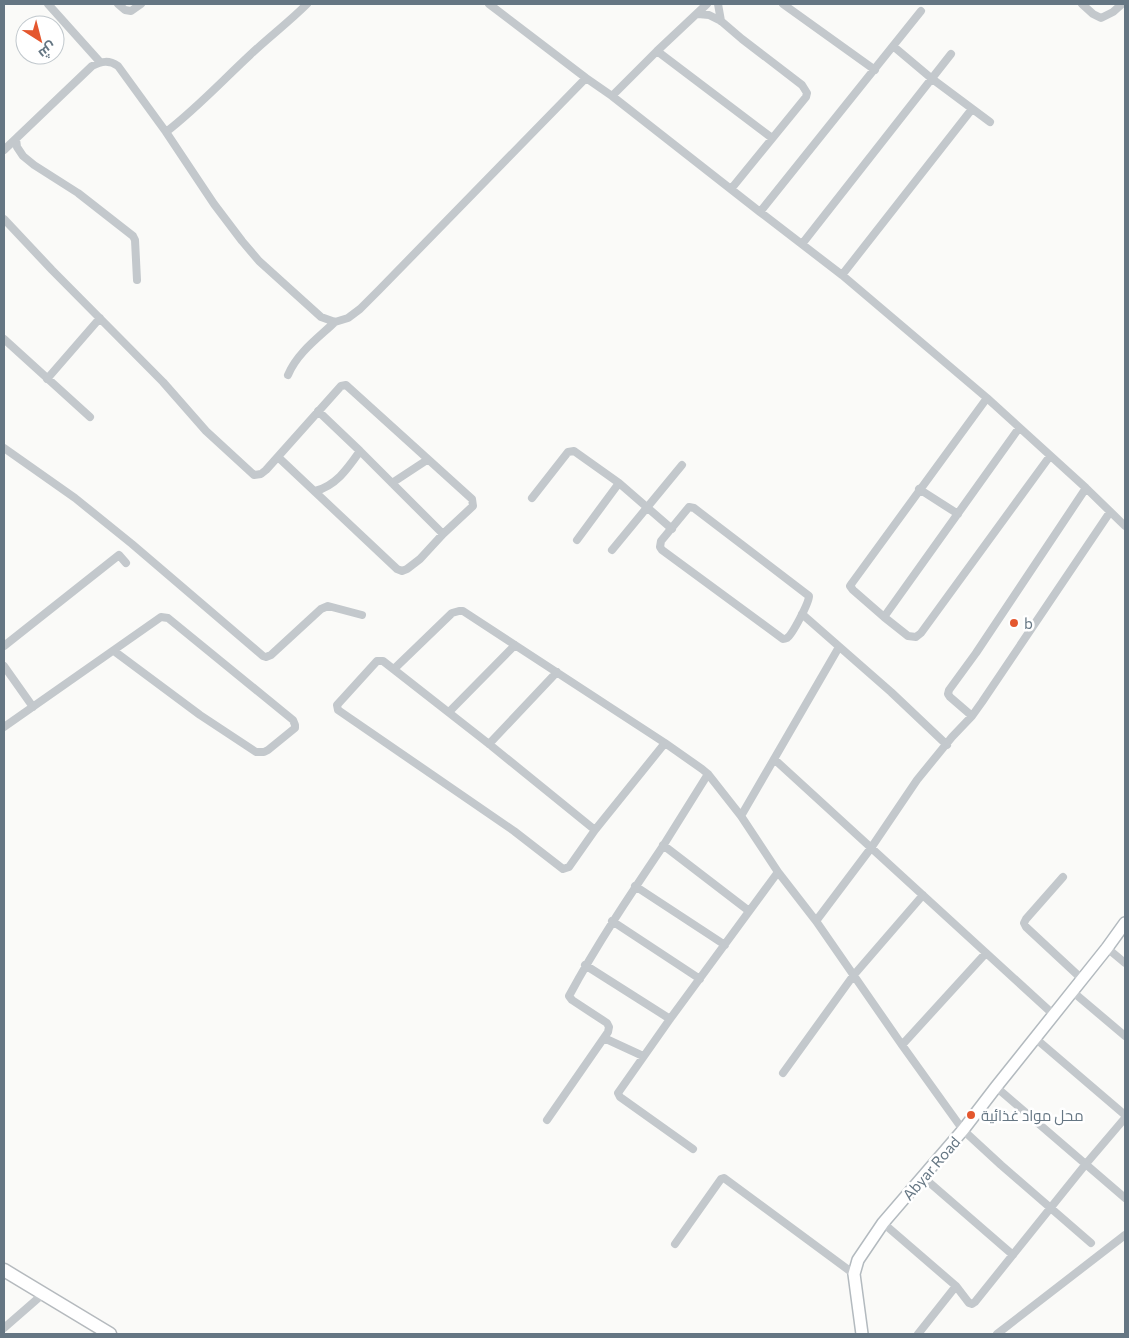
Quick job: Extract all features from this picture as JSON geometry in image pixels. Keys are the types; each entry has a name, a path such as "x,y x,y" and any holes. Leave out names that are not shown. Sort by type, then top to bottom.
{"main road":[{"name":"Abyar Road","path":"854,1274 858,1260 883,1223 963,1130 1125,923"},
{"path":"4,1270 110,1334"},
{"path":"854,1274 862,1334"}],"street":[{"path":"48,4 100,62"},
{"path":"118,4 125,10 131,11 141,4"},
{"path":"166,132 184,118 253,52 307,4"},
{"path":"489,4 612,96 842,274 987,398 1125,526"},
{"path":"612,96 707,4"},
{"path":"718,4 721,21"},
{"path":"783,4 875,70"},
{"path":"1082,4 1093,14 1102,18 1122,4"},
{"path":"760,212 921,10"},
{"path":"698,14 721,21 802,85 807,94 731,189"},
{"path":"893,46 931,78 990,122"},
{"path":"657,51 772,138"},
{"path":"802,244 951,54"},
{"path":"4,150 92,66 100,62 113,62 118,66 166,132 214,204 259,261 321,317 335,322"},
{"path":"288,375 292,365 298,358 335,322 348,318 379,290 586,78"},
{"path":"842,274 972,109"},
{"path":"16,139 17,147 23,156 78,193 134,236 136,280"},
{"path":"4,219 206,430 254,475 261,474 266,470 278,456 318,411 341,386 346,384 427,460 472,499 473,506 420,559 402,571 397,569 278,456"},
{"path":"47,379 100,318"},
{"path":"4,339 90,417"},
{"path":"987,398 850,586 852,590 908,636 916,636 922,633 1050,456"},
{"path":"318,411 443,534"},
{"path":"884,617 1019,428"},
{"path":"4,448 75,498 125,538 263,656 271,655 325,607 328,606 362,615"},
{"path":"315,491 324,489 334,483 350,466 360,451"},
{"path":"532,498 568,452 574,451 619,483 672,529"},
{"path":"392,482 427,460"},
{"path":"612,550 682,465"},
{"path":"577,540 619,483"},
{"path":"972,716 950,697 948,694 949,690 976,653 1086,488"},
{"path":"919,490 958,514"},
{"path":"689,507 694,508 809,596 809,601 802,614 790,636 783,639 662,550 660,543 686,510 689,507"},
{"path":"816,922 871,848 917,780 972,716 1110,512"},
{"path":"4,646 119,555 126,563"},
{"path":"394,670 452,613 459,610 463,611 702,769 741,816 778,872 816,922 963,1130 1091,1243"},
{"path":"802,614 890,692 946,745"},
{"path":"4,727 161,617 168,618 293,720 295,728 268,750 256,752 200,715 114,651"},
{"path":"449,712 516,645"},
{"path":"741,816 839,647"},
{"path":"595,830 383,661 377,661 337,705 338,710 514,831 563,869 569,867 595,830 665,743"},
{"path":"4,666 33,707"},
{"path":"489,744 557,672"},
{"path":"774,759 1054,1015"},
{"path":"547,1120 608,1032 609,1027 569,996 612,921 708,774"},
{"path":"663,845 750,911"},
{"path":"693,1149 620,1097 618,1093 778,872"},
{"path":"1062,877 1026,919 1024,924 1082,980"},
{"path":"635,886 724,946"},
{"path":"783,1073 853,976 923,895"},
{"path":"612,921 700,979"},
{"path":"1107,948 1125,963"},
{"path":"902,1045 986,953"},
{"path":"585,966 670,1020"},
{"path":"1072,992 1125,1036"},
{"path":"604,1038 644,1056"},
{"path":"883,1223 956,1286 969,1303 972,1304 1014,1255 1125,1116 1035,1038"},
{"path":"996,1087 1125,1198"},
{"path":"924,1177 1014,1255"},
{"path":"675,1244 721,1179 724,1178 854,1274"},
{"path":"997,1334 1125,1235"},
{"path":"918,1334 956,1286"},
{"path":"4,1328 43,1294"}],"place":[{"name":"b","path":"1014,623"},
{"name":"محل مواد غذائية","path":"971,1115"}]}
